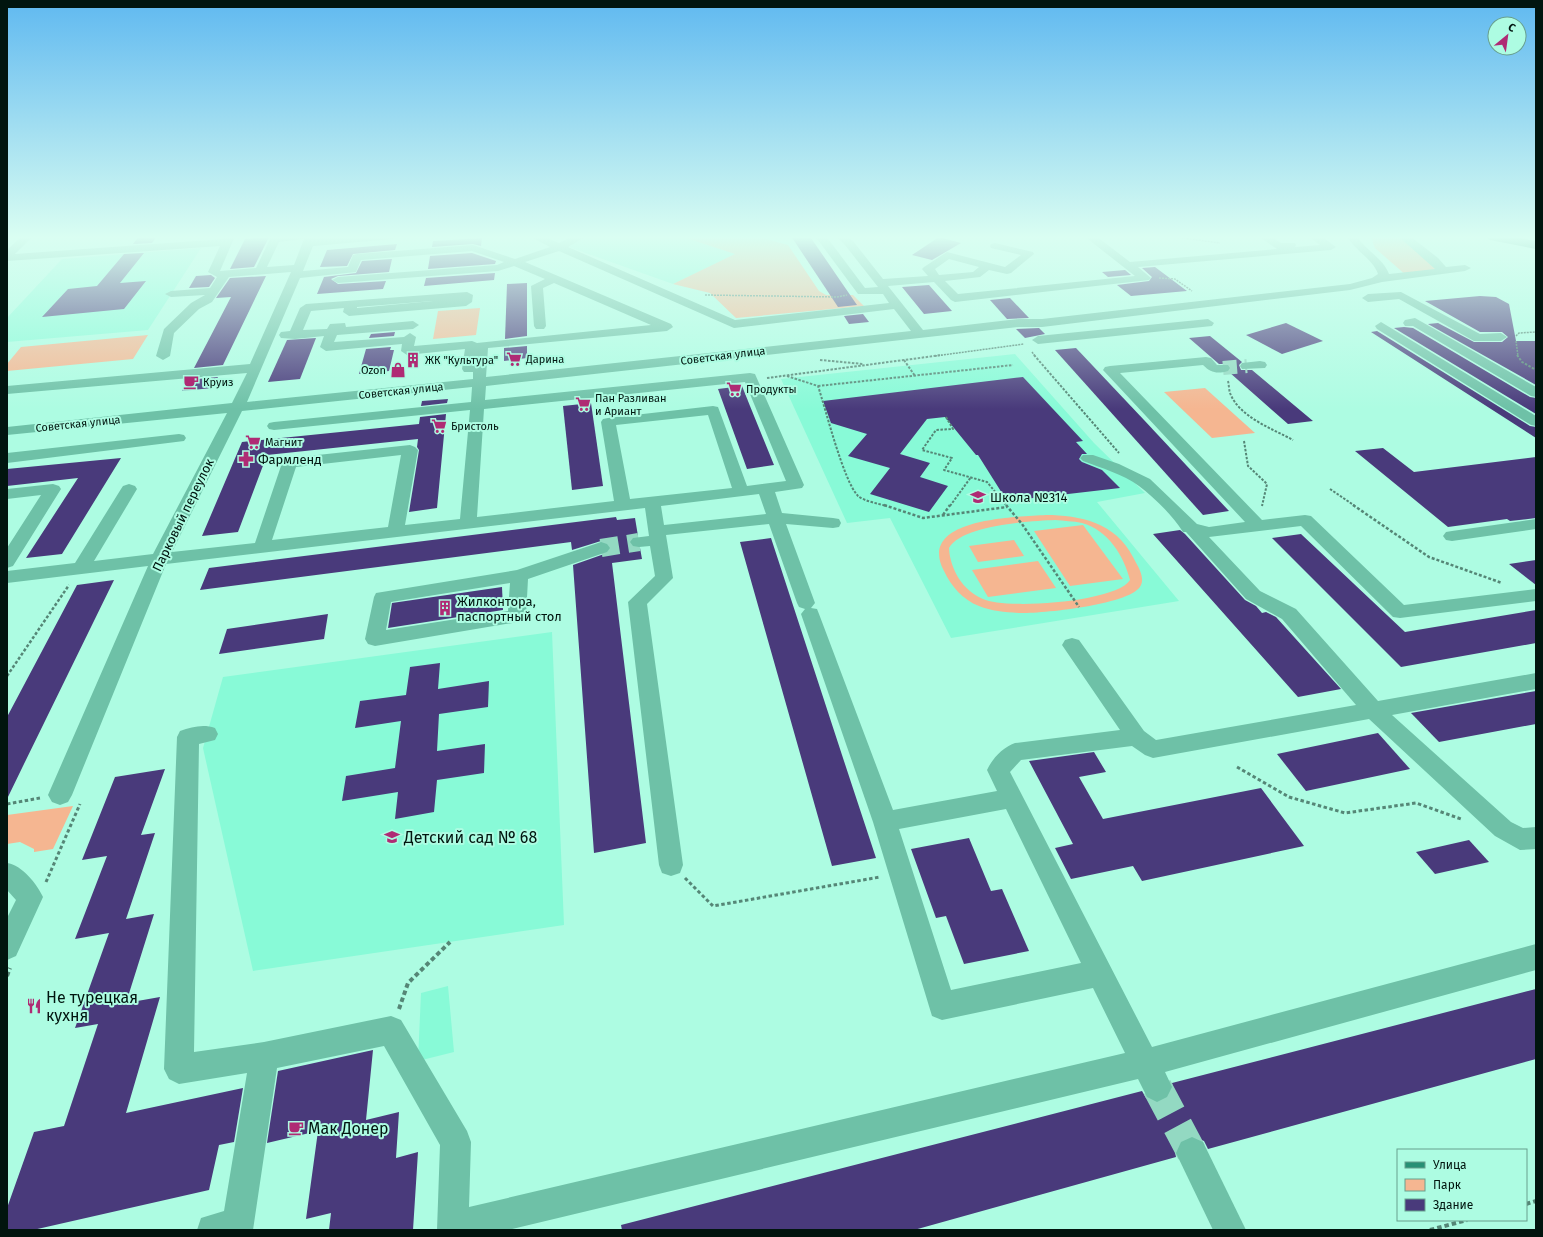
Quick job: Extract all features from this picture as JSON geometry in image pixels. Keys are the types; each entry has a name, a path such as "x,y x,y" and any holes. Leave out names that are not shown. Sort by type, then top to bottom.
{"street":[{"path":"163,356 168,332 195,306 208,300 212,294"},
{"name":"Парковый переулок","path":"60,795 160,558 236,408 255,368 286,294"},
{"path":"538,294 540,326"},
{"path":"473,383 482,345 667,327 589,294"},
{"path":"666,294 734,324 899,306"},
{"path":"889,294 920,334"},
{"path":"950,294 954,298 995,294"},
{"name":"Советская улица","path":"7,431 473,383 920,334 1050,322 1299,294"},
{"path":"1360,294 1371,300 1401,295 1478,338 1501,337"},
{"path":"295,335 306,308 352,304 467,295 466,302 349,312 352,304"},
{"path":"267,337 332,332 414,320 407,351 472,345 473,383 477,406 468,523"},
{"path":"1409,323 1415,322 1536,393"},
{"path":"1038,340 1208,323"},
{"path":"372,324 334,327 326,347 409,340"},
{"path":"1381,326 1536,422"},
{"path":"1219,368 1206,361 1110,370 1258,526"},
{"path":"1247,366 1260,365"},
{"path":"7,390 255,368"},
{"path":"7,577 51,577 81,568 160,558 796,485 750,377 274,426"},
{"path":"623,505 608,422 713,410 741,491"},
{"path":"7,458 179,438"},
{"path":"262,546 290,463 410,450 396,531"},
{"path":"1088,458 1113,467 1144,482 1181,517 1189,528 1253,594 1289,614 1373,710 1503,829 1520,839 1536,837"},
{"path":"765,488 885,822 942,1006 1100,973"},
{"path":"7,494 53,489 7,562"},
{"path":"81,568 129,489"},
{"path":"652,502 651,538 664,578 637,602 671,864"},
{"path":"651,538 776,518 833,523"},
{"path":"1189,528 1209,532 1305,520 1400,612 1536,594"},
{"path":"1452,536 1536,524"},
{"path":"519,576 517,616 447,624 375,639 383,596 519,576 601,548"},
{"path":"1072,645 1136,737 1154,749 1536,681"},
{"path":"207,734 188,737 179,1069 264,1056 391,1030 456,1142 452,1227 1151,1075 1536,957"},
{"path":"1136,737 1015,752 998,770 1151,1075"},
{"path":"885,822 1012,798"},
{"path":"7,874 36,893 7,947"},
{"path":"230,1228 264,1056"},
{"path":"1192,1153 1230,1230"}],"path":[{"path":"669,295 836,297 853,294"},
{"path":"1536,332 1517,334 1516,340 1516,355 1519,359 1536,370"},
{"path":"763,378 1025,344 1021,338"},
{"path":"1032,352 1144,482"},
{"path":"812,360 867,365"},
{"path":"904,360 915,376"},
{"path":"784,376 818,386 1013,365"},
{"path":"1219,368 1228,381 1231,394 1240,406 1258,420 1294,440"},
{"path":"818,386 856,494 865,500 923,518 1007,507"},
{"path":"946,417 953,428 936,430 922,450 952,458 944,470 987,482 1022,524 1079,607"},
{"path":"1244,441 1248,466 1267,484 1258,526"},
{"path":"943,516 971,477"},
{"path":"1330,489 1429,557 1536,594"},
{"path":"7,676 81,568"},
{"path":"1237,767 1289,797 1345,813 1416,803 1468,821"},
{"path":"7,804 60,795 80,803 36,893"},
{"path":"671,864 713,906 902,874"},
{"path":"391,1030 408,983 450,942"},
{"path":"1430,1230 1463,1221"}],"shaded area":[{"path":"30,294 171,294 148,330 7,342 7,318"},
{"name":"Школа №314","path":"1015,354 1094,443 1145,493 1097,502 1179,601 951,638 890,518 847,523 781,379"},
{"name":"Детский сад № 68","path":"552,632 564,925 253,971 203,748 223,677"},
{"path":"448,986 454,1052 418,1061 421,993"}],"green space":[{"path":"711,294 853,295 864,306 736,318"},
{"path":"480,308 476,335 433,339 438,311"},
{"path":"148,335 133,359 7,371 7,364 21,347"},
{"path":"1205,388 1255,433 1212,438 1164,392"},
{"path":"1059,515 1084,519 1096,523 1117,536 1126,545 1138,567 1142,578 1141,585 1134,592 1104,603 1064,610 1018,613 998,611 979,606 963,596 950,582 944,571 939,553 944,540 956,531 973,524 993,520","holes":["1055,520 1082,523 1100,531 1114,545 1119,553 1124,562 1130,580 1121,588 1084,599 1036,604 1014,604 983,599 969,591 955,571 949,548 956,540 982,529 1014,523"]},
{"path":"1083,525 1123,579 1070,586 1034,531"},
{"path":"1014,540 1024,556 978,562 969,546"},
{"path":"1038,561 1056,588 988,597 972,570"},
{"path":"73,806 53,849 34,852 34,849 20,842 7,844 7,815"}],"building":[{"path":"64,294 136,294 124,309 42,317"},
{"path":"219,294 257,294 223,365 194,368 231,297 216,298"},
{"path":"507,294 527,294 527,336 505,339"},
{"path":"829,294 849,294 857,305 838,307"},
{"path":"907,294 937,294 952,311 924,314"},
{"path":"1128,294 1156,294 1131,296"},
{"path":"1480,296 1496,297 1509,304 1516,341 1536,341 1536,385 1428,324 1438,323 1474,342 1502,342 1508,337 1502,332 1480,332 1425,301"},
{"path":"1010,298 1029,318 1007,319 990,300"},
{"path":"863,314 869,322 849,324 844,316"},
{"path":"1286,323 1323,341 1282,354 1246,335"},
{"path":"1039,328 1045,334 1025,338 1016,329"},
{"path":"1394,328 1413,328 1530,397 1536,398 1536,414"},
{"path":"1377,331 1530,426 1536,427 1536,438 1371,332"},
{"path":"395,332 394,336 369,338 371,334"},
{"path":"1210,336 1242,362 1239,365 1241,370 1252,370 1313,421 1288,424 1229,372 1231,369 1229,364 1219,364 1189,338"},
{"path":"316,338 300,379 268,382 287,340"},
{"path":"527,346 527,358 504,361 504,348"},
{"path":"391,347 390,350 394,350 389,371 359,374 366,349"},
{"path":"1076,348 1229,511 1203,515 1055,350"},
{"path":"218,377 212,388 182,391 188,380"},
{"path":"1023,377 1083,441 1076,442 1087,454 1082,454 1079,459 1082,462 1102,470 1120,488 1007,501 978,455 976,455 945,417 927,419 900,454 930,463 920,477 948,486 929,512 870,494 890,468 848,456 867,434 831,423 823,401"},
{"path":"742,386 774,465 747,469 718,389"},
{"path":"448,399 447,403 421,406 422,401"},
{"path":"591,403 603,486 572,490 563,406"},
{"path":"446,414 437,508 409,512 419,450 417,447 418,439 267,455 238,532 202,536 242,442 419,424 420,417"},
{"path":"1383,448 1414,472 1536,457 1536,518 1510,521 1507,519 1448,527 1355,451"},
{"path":"121,458 62,554 26,558 78,478 7,486 7,469"},
{"path":"616,517 617,520 635,518 638,536 632,537 628,542 633,547 640,548 642,559 612,563 646,843 594,853 573,565 607,553 612,548 607,543 601,541 572,550 571,542 200,590 209,568"},
{"path":"1180,530 1245,600 1256,606 1262,613 1266,612 1276,617 1341,689 1298,697 1153,534"},
{"path":"1301,534 1405,632 1536,610 1536,643 1401,667 1272,538"},
{"path":"771,538 876,858 832,866 740,542"},
{"path":"1536,560 1536,585 1509,564"},
{"path":"114,580 7,799 7,717 77,585"},
{"name":"Жилконтора, паспортный стол","path":"502,587 503,610 388,628 392,603"},
{"path":"328,614 324,639 219,654 227,629"},
{"path":"440,663 438,689 489,681 488,707 439,714 437,751 485,744 484,773 437,780 434,812 395,819 398,792 342,801 346,776 395,768 401,721 355,728 360,701 406,695 410,667"},
{"path":"1536,691 1536,724 1439,742 1411,713"},
{"path":"1378,733 1410,769 1306,791 1277,754"},
{"path":"1094,752 1106,772 1079,777 1103,819 1261,788 1304,846 1142,881 1133,866 1071,879 1055,848 1073,844 1029,761"},
{"path":"165,769 141,835 155,833 126,919 154,914 126,1003 160,997 126,1113 243,1088 234,1142 219,1145 209,1190 33,1230 7,1230 7,1208 34,1132 64,1126 98,1024 75,1028 109,933 75,939 107,856 82,860 115,777"},
{"path":"969,838 991,891 1002,889 1029,951 964,964 946,916 936,918 911,849"},
{"path":"1469,840 1489,862 1435,874 1416,852"},
{"path":"1536,989 1536,1059 1208,1149 1204,1141 1191,1136 1180,1141 1175,1152 1176,1157 914,1230 622,1230 621,1225 1142,1091 1146,1098 1158,1103 1168,1098 1173,1088 1172,1083"},
{"path":"373,1050 366,1120 399,1112 396,1158 418,1152 413,1230 329,1230 331,1213 306,1219 318,1131 267,1143 278,1071"}],"tunnel":[{"path":"1223,368 1247,366"},
{"path":"601,548 639,542"},
{"path":"1157,1087 1192,1153"}],"place":[{"name":"Дарина","path":"514,359"},
{"name":"ЖК \"Культура\"","path":"413,360"},
{"name":"Ozon","path":"398,370"},
{"name":"Круиз","path":"191,382"},
{"name":"Продукты","path":"734,389"},
{"name":"Пан Разливан и Ариант","path":"583,404"},
{"name":"Бристоль","path":"439,426"},
{"name":"Магнит","path":"253,442"},
{"name":"Фармленд","path":"246,459"},
{"name":"Школа №314","path":"978,497"},
{"name":"Жилконтора, паспортный стол","path":"445,608"},
{"name":"Детский сад № 68","path":"392,837"},
{"name":"Не турецкая кухня","path":"34,1006"},
{"name":"Мак Донер","path":"296,1128"}]}
